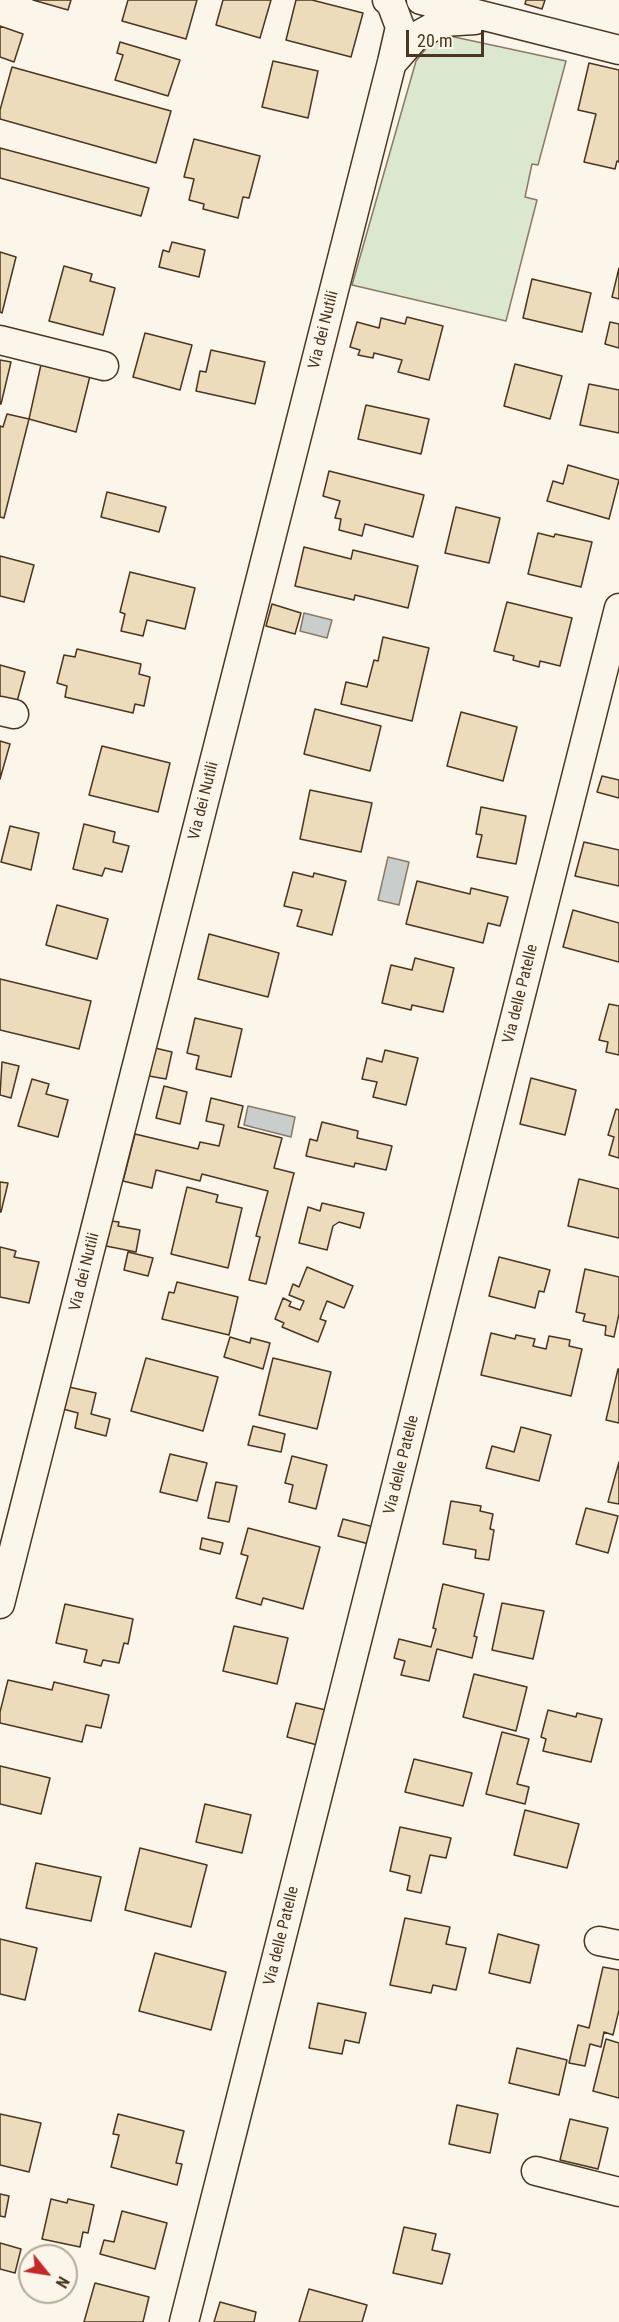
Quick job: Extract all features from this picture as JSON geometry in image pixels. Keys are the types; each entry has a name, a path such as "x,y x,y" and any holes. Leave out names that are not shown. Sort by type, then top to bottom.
{"street":[{"name":"Via dei Nutili","path":"0,1604 392,62 400,27 391,3 387,0"},
{"path":"421,0 498,9 619,50"},
{"path":"392,62 415,37 442,22 498,9"},
{"path":"0,340 104,366"},
{"name":"Via delle Patelle","path":"184,2322 619,608"},
{"path":"536,2171 619,2192"}],"green space":[{"path":"445,35 566,61 538,165 532,164 525,197 537,200 506,321 352,285 416,61 432,41"}],"shaded area":[{"path":"304,613 332,620 327,638 300,631"},
{"path":"388,857 409,862 399,905 378,900"},
{"path":"248,1106 295,1117 291,1137 244,1125"}],"building":[{"path":"33,0 71,0 68,10"},
{"path":"128,0 197,0 186,39 122,21"},
{"path":"223,0 271,0 260,38 216,25"},
{"path":"296,0 312,0 363,13 351,57 286,40"},
{"path":"526,0 545,0 542,9 525,4"},
{"path":"0,26 23,34 14,62 0,57"},
{"path":"120,42 180,60 168,96 115,80 123,55 117,53"},
{"path":"273,61 318,71 308,118 262,107"},
{"path":"589,63 619,70 619,162 617,161 615,169 584,162 596,114 578,110"},
{"path":"12,67 171,111 156,163 0,119 0,110"},
{"path":"194,139 260,156 249,198 243,197 238,218 203,209 204,204 189,200 194,179 184,177"},
{"path":"0,148 149,188 141,216 0,178"},
{"path":"172,242 205,250 199,277 159,267 163,250 169,252"},
{"path":"0,252 16,257 2,313 0,312"},
{"path":"64,266 92,274 90,281 115,288 103,335 49,321"},
{"path":"619,268 619,299 612,297"},
{"path":"532,279 591,293 582,332 523,318"},
{"path":"407,317 443,326 429,380 398,372 402,360 374,353 373,358 358,355 360,350 350,347 357,322 379,328 381,318 405,324"},
{"path":"610,322 619,324 619,348 605,344"},
{"path":"145,333 192,345 180,390 133,377"},
{"path":"211,350 265,362 255,404 196,391 200,371 206,372"},
{"path":"0,360 11,362 1,404 0,404"},
{"path":"42,360 91,372 76,432 29,419"},
{"path":"515,364 562,376 550,419 504,406"},
{"path":"589,384 619,390 619,433 580,425"},
{"path":"366,405 429,419 421,454 358,439"},
{"path":"7,414 29,419 4,518 0,517 0,426 3,427"},
{"path":"568,465 619,480 609,519 547,501 553,481 563,484"},
{"path":"329,471 424,495 413,537 365,524 362,536 339,530 341,519 335,518 340,501 323,496"},
{"path":"107,492 166,507 159,532 101,517"},
{"path":"456,507 500,518 489,563 445,553"},
{"path":"538,533 554,537 555,534 592,542 581,587 528,574"},
{"path":"304,547 351,559 353,550 418,566 408,608 355,595 354,600 295,586"},
{"path":"0,556 34,565 24,602 0,596"},
{"path":"130,572 195,588 185,629 147,620 143,636 121,631 125,614 120,612"},
{"path":"507,602 572,618 560,666 540,661 539,667 513,660 514,656 494,651"},
{"path":"272,604 301,613 295,634 266,626"},
{"path":"383,637 429,648 412,721 341,704 346,682 367,687 374,660 378,661"},
{"path":"77,649 141,664 139,674 150,677 144,706 135,704 133,713 65,697 67,686 57,683 64,655 75,657"},
{"path":"0,665 25,672 15,709 0,704"},
{"path":"315,709 381,726 370,771 304,754"},
{"path":"461,712 517,727 503,781 447,766"},
{"path":"0,741 10,744 0,779"},
{"path":"102,746 170,763 158,812 89,795"},
{"path":"602,776 619,780 619,798 597,792"},
{"path":"310,790 372,803 361,852 300,839"},
{"path":"481,807 526,816 516,864 477,857 482,835 476,834"},
{"path":"84,824 115,832 113,842 129,846 122,872 105,868 102,876 73,869"},
{"path":"10,826 39,833 31,870 1,862"},
{"path":"584,842 619,850 619,886 575,876"},
{"path":"293,872 313,877 314,873 346,881 332,935 297,926 302,910 284,906"},
{"path":"417,881 470,894 471,888 508,897 500,926 488,923 483,943 406,924"},
{"path":"57,905 108,919 97,959 46,945"},
{"path":"573,910 619,923 619,962 563,947"},
{"path":"209,934 279,953 268,997 198,979"},
{"path":"415,958 454,968 443,1012 412,1005 411,1010 382,1003 391,965 412,970"},
{"path":"0,979 91,1001 79,1049 0,1030"},
{"path":"609,1004 619,1006 619,1055 606,1052 608,1042 599,1040"},
{"path":"195,1018 242,1029 231,1077 196,1069 199,1056 187,1053"},
{"path":"155,1048 172,1052 166,1079 149,1076"},
{"path":"385,1050 418,1058 406,1105 373,1097 377,1082 362,1079 367,1058 382,1062"},
{"path":"2,1062 19,1066 11,1098 0,1095"},
{"path":"531,1078 576,1090 565,1135 520,1124"},
{"path":"32,1079 49,1084 46,1094 68,1100 58,1137 18,1126"},
{"path":"164,1086 187,1092 180,1124 156,1118"},
{"path":"211,1098 243,1106 238,1127 282,1138 274,1168 294,1173 266,1284 249,1280 260,1237 256,1236 268,1191 202,1174 200,1181 156,1170 152,1188 123,1181 135,1134 198,1149 200,1142 219,1146 224,1125 206,1121"},
{"path":"616,1109 619,1110 619,1158 609,1155 614,1137 608,1135"},
{"path":"322,1122 358,1131 357,1138 392,1146 386,1170 355,1163 354,1167 306,1156 310,1139 317,1141"},
{"path":"579,1179 619,1189 619,1238 568,1226"},
{"path":"0,1182 8,1183 1,1212 0,1212"},
{"path":"187,1187 218,1195 216,1202 242,1208 228,1268 171,1254"},
{"path":"322,1203 364,1213 360,1228 339,1222 333,1226 327,1250 299,1243 308,1207 320,1211"},
{"path":"111,1221 119,1222 118,1226 140,1230 136,1252 106,1246"},
{"path":"0,1247 16,1251 14,1257 39,1262 29,1303 0,1297"},
{"path":"128,1252 153,1258 148,1276 124,1270"},
{"path":"499,1257 550,1270 544,1292 539,1291 535,1308 489,1296"},
{"path":"307,1267 353,1286 344,1308 327,1301 320,1319 326,1321 318,1342 282,1327 284,1323 275,1319 283,1298 291,1302 289,1306 300,1310 304,1301 289,1295 293,1284 299,1287"},
{"path":"585,1269 619,1277 619,1314 614,1337 605,1335 606,1326 583,1321 585,1314 576,1312"},
{"path":"177,1282 238,1297 229,1335 162,1319 169,1292 174,1293"},
{"path":"491,1333 515,1339 516,1335 535,1339 533,1346 546,1349 549,1336 570,1340 569,1346 582,1349 571,1396 481,1375"},
{"path":"230,1337 250,1343 251,1338 270,1343 263,1369 224,1357"},
{"path":"146,1358 218,1377 203,1431 131,1411"},
{"path":"273,1358 331,1372 317,1429 259,1415"},
{"path":"619,1369 619,1423 606,1420"},
{"path":"69,1387 96,1393 91,1414 110,1419 106,1436 75,1428 78,1413 63,1409"},
{"path":"253,1426 285,1434 281,1452 248,1445"},
{"path":"521,1427 551,1435 539,1481 486,1468 492,1446 514,1452"},
{"path":"170,1454 207,1463 197,1501 160,1492"},
{"path":"292,1456 327,1465 316,1509 289,1502 293,1485 285,1483"},
{"path":"619,1462 619,1504 608,1502"},
{"path":"216,1482 237,1486 229,1522 208,1518"},
{"path":"451,1501 481,1506 480,1511 493,1514 490,1529 494,1530 489,1560 475,1558 476,1550 443,1544"},
{"path":"586,1508 618,1516 608,1553 576,1544"},
{"path":"343,1519 374,1527 369,1544 338,1536"},
{"path":"248,1528 320,1547 303,1609 263,1598 261,1605 236,1598 248,1556 241,1554"},
{"path":"202,1538 223,1543 220,1554 200,1549"},
{"path":"443,1584 484,1594 474,1636 477,1637 472,1658 437,1649 429,1681 401,1675 405,1661 394,1658 399,1639 431,1647"},
{"path":"502,1603 544,1611 533,1659 492,1650"},
{"path":"65,1604 133,1619 128,1644 124,1643 119,1663 103,1660 101,1666 84,1662 87,1650 56,1643"},
{"path":"234,1626 288,1638 277,1684 223,1671"},
{"path":"474,1674 527,1687 516,1731 463,1717"},
{"path":"8,1680 52,1690 54,1682 109,1695 101,1728 86,1725 82,1742 0,1723 0,1712"},
{"path":"296,1703 330,1711 321,1746 287,1737"},
{"path":"548,1710 576,1717 577,1713 602,1719 591,1762 543,1751 546,1739 541,1737"},
{"path":"502,1732 529,1739 517,1784 529,1787 525,1804 486,1794"},
{"path":"414,1759 472,1773 463,1806 405,1792"},
{"path":"0,1766 50,1778 41,1814 0,1804"},
{"path":"205,1804 251,1815 242,1853 196,1842"},
{"path":"525,1810 579,1824 567,1868 514,1855"},
{"path":"400,1827 451,1838 446,1858 430,1855 421,1893 407,1890 410,1876 390,1871"},
{"path":"140,1848 207,1865 191,1927 125,1910"},
{"path":"36,1863 101,1877 91,1921 26,1908"},
{"path":"405,1918 450,1927 446,1944 466,1948 456,1990 433,1985 431,1993 390,1985"},
{"path":"498,1934 539,1945 530,1983 489,1973"},
{"path":"0,1939 37,1948 25,2000 0,1994"},
{"path":"155,1953 226,1972 211,2030 139,2011"},
{"path":"603,1967 619,1970 619,2010 613,2035 604,2032 601,2047 590,2044 585,2066 569,2063 578,2025 589,2028"},
{"path":"318,2003 366,2013 359,2043 345,2040 342,2054 309,2048"},
{"path":"606,2039 619,2043 619,2098 593,2091"},
{"path":"517,2048 567,2060 559,2095 509,2083"},
{"path":"457,2105 498,2114 490,2153 449,2144"},
{"path":"0,2114 41,2123 29,2172 0,2165"},
{"path":"118,2114 184,2131 176,2163 182,2164 177,2185 111,2167 119,2135 113,2134"},
{"path":"570,2119 608,2128 598,2169 560,2160"},
{"path":"0,2194 9,2196 5,2217 0,2216"},
{"path":"51,2199 67,2203 68,2199 94,2205 88,2233 83,2232 80,2247 78,2244 42,2239"},
{"path":"122,2211 167,2223 155,2269 100,2254 104,2240 114,2242"},
{"path":"404,2227 436,2234 432,2250 450,2254 442,2284 393,2273"},
{"path":"0,2243 18,2248 15,2273 0,2269"},
{"path":"95,2283 149,2297 143,2322 84,2322"},
{"path":"309,2289 367,2305 362,2322 299,2322"},
{"path":"220,2302 256,2312 254,2322 214,2322"}]}
